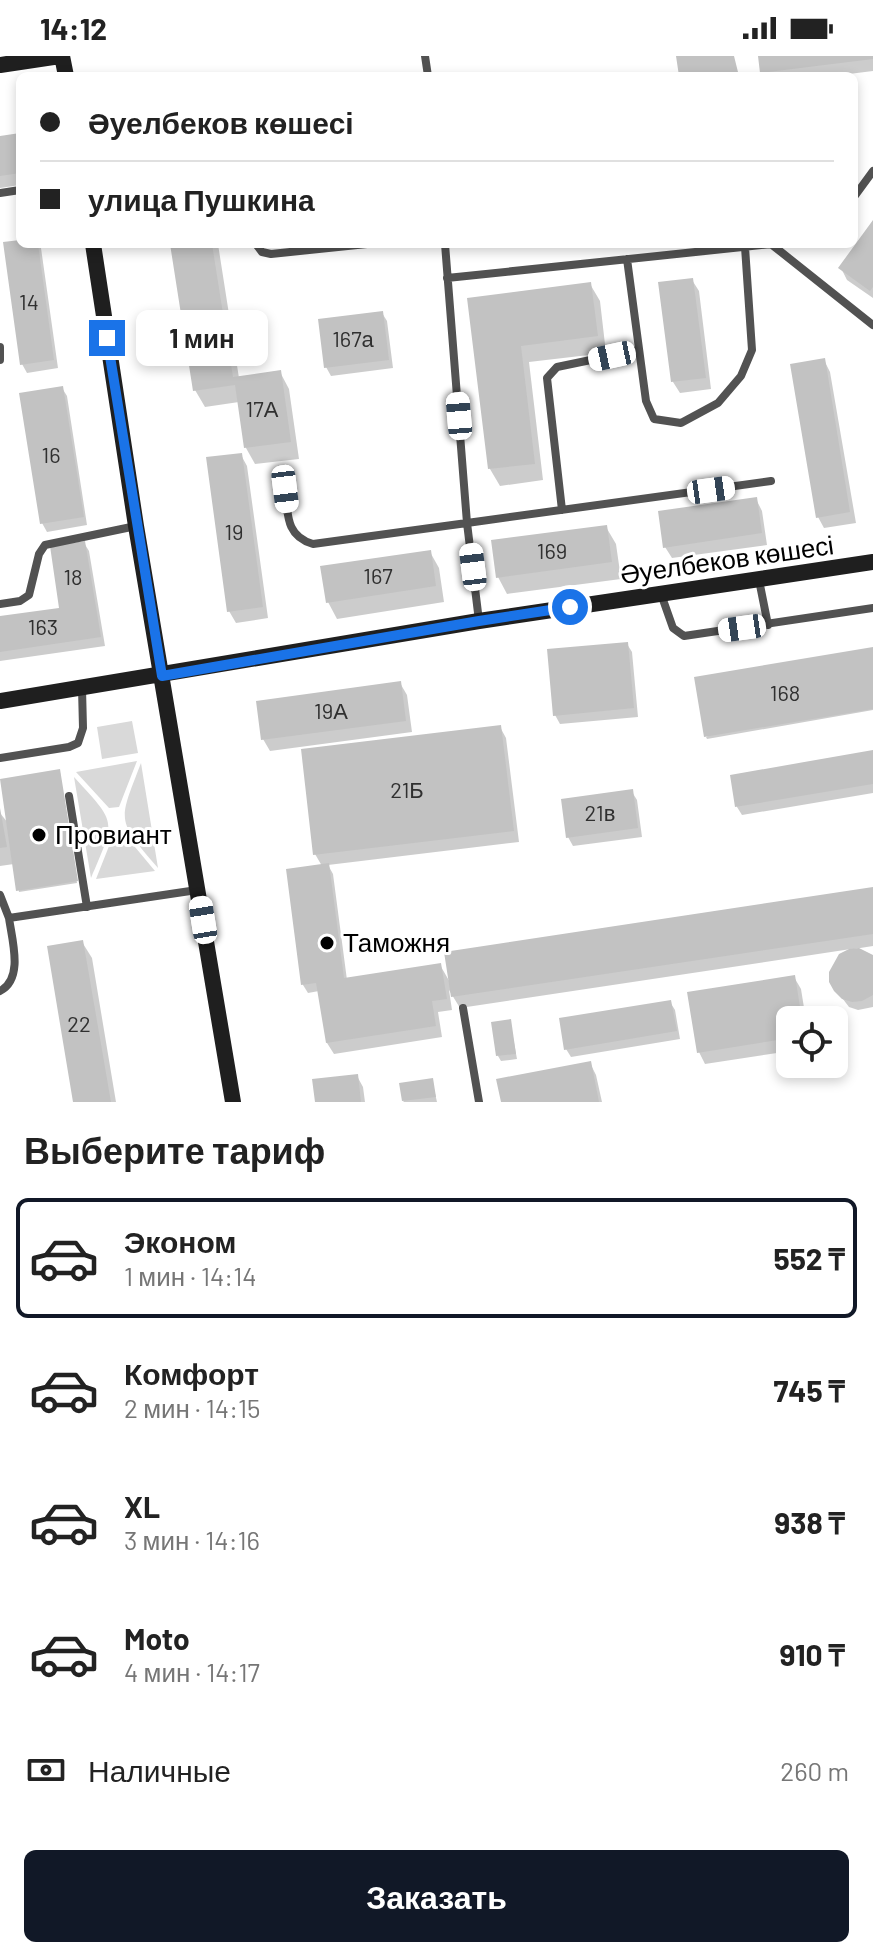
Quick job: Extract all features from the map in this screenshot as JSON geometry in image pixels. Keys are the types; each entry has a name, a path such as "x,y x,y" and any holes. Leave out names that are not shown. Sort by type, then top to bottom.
{"street":[{"path":"0,65 61,56"},
{"path":"94,248 136,526 233,1102"},
{"name":"Әуелбеков көшесі","path":"0,701 479,621 873,562"}],"lane":[{"path":"858,192 873,171"},
{"path":"259,248 271,254 329,248"},
{"path":"445,248 467,523 479,621"},
{"path":"447,278 735,248"},
{"path":"627,259 646,401 654,419 681,423 718,403 741,376 752,350 745,248"},
{"path":"777,248 873,325"},
{"path":"0,347 0,360"},
{"path":"562,510 547,378 557,367 639,350"},
{"path":"285,489 293,531 300,540 313,544 771,481"},
{"path":"0,604 20,601 29,595 39,554 45,545 136,526"},
{"path":"759,580 768,625"},
{"path":"661,594 673,628 684,636 873,608"},
{"path":"0,758 78,743 83,728 82,688"},
{"path":"69,796 87,907"},
{"path":"9,918 198,890"},
{"path":"0,895 9,918 14,975 8,987 0,991"},
{"path":"463,1008 479,1102"}],"shaded area":[{"path":"132,721 138,753 102,759 97,727"},
{"path":"137,761 119,807 109,808 76,772"},
{"path":"141,763 158,868 134,839 125,820 128,798"},
{"path":"74,777 98,804 108,823 105,844 91,878"},
{"path":"125,835 155,871 96,879 113,836"}],"building":[{"path":"676,56 734,56 738,72 678,72"},
{"path":"758,56 873,56 873,59 760,72"},
{"path":"16,134 16,174 0,176 0,136"},
{"path":"873,220 873,287 870,291 838,268 853,248 858,248 858,241"},
{"path":"16,240 16,248 39,248 54,360 20,365 3,242"},
{"path":"171,248 213,248 233,377 281,370 291,442 244,448 235,385 193,391"},
{"path":"693,278 706,378 671,382 658,282"},
{"path":"591,282 598,336 521,346 535,464 488,469 467,298"},
{"path":"383,311 389,360 324,368 318,319"},
{"path":"825,358 850,512 816,518 790,364"},
{"path":"63,386 84,517 40,524 19,393"},
{"path":"242,453 263,607 227,612 206,457"},
{"path":"757,497 762,533 663,548 658,511"},
{"path":"607,525 612,562 496,578 491,540"},
{"path":"85,541 101,637 0,652 0,616 59,608 50,546"},
{"path":"431,550 436,586 326,603 320,566"},
{"path":"628,642 634,708 553,716 547,649"},
{"path":"873,647 873,709 704,737 694,677"},
{"path":"401,681 406,721 261,740 256,701"},
{"path":"501,725 514,831 313,855 301,749"},
{"path":"873,750 873,784 735,807 730,775"},
{"name":"Провиант","path":"60,769 78,881 16,891 0,779"},
{"path":"633,789 638,828 566,838 561,799"},
{"path":"0,808 7,847 0,848"},
{"path":"329,863 344,978 441,963 447,999 432,1001 436,1026 326,1043 316,983 301,985 286,869"},
{"path":"873,887 873,934 451,997 444,952"},
{"path":"83,940 111,1102 73,1102 47,946"},
{"path":"859,948 873,955 873,995 852,1002 842,999 834,991 829,982 829,972 839,954"},
{"path":"795,975 800,1006 776,1006 776,1040 697,1053 687,992"},
{"path":"671,1000 677,1031 564,1050 559,1018"},
{"path":"511,1019 516,1054 496,1056 491,1022"},
{"path":"591,1061 599,1102 501,1102 496,1079"},
{"path":"358,1074 361,1102 315,1102 312,1079"},
{"path":"433,1078 436,1097 402,1101 399,1083"}],"place":[{"name":"Провиант","path":"39,835"},
{"name":"Таможня","path":"327,943"}],"route":[{"path":"107,338 162,676 570,607"}]}
